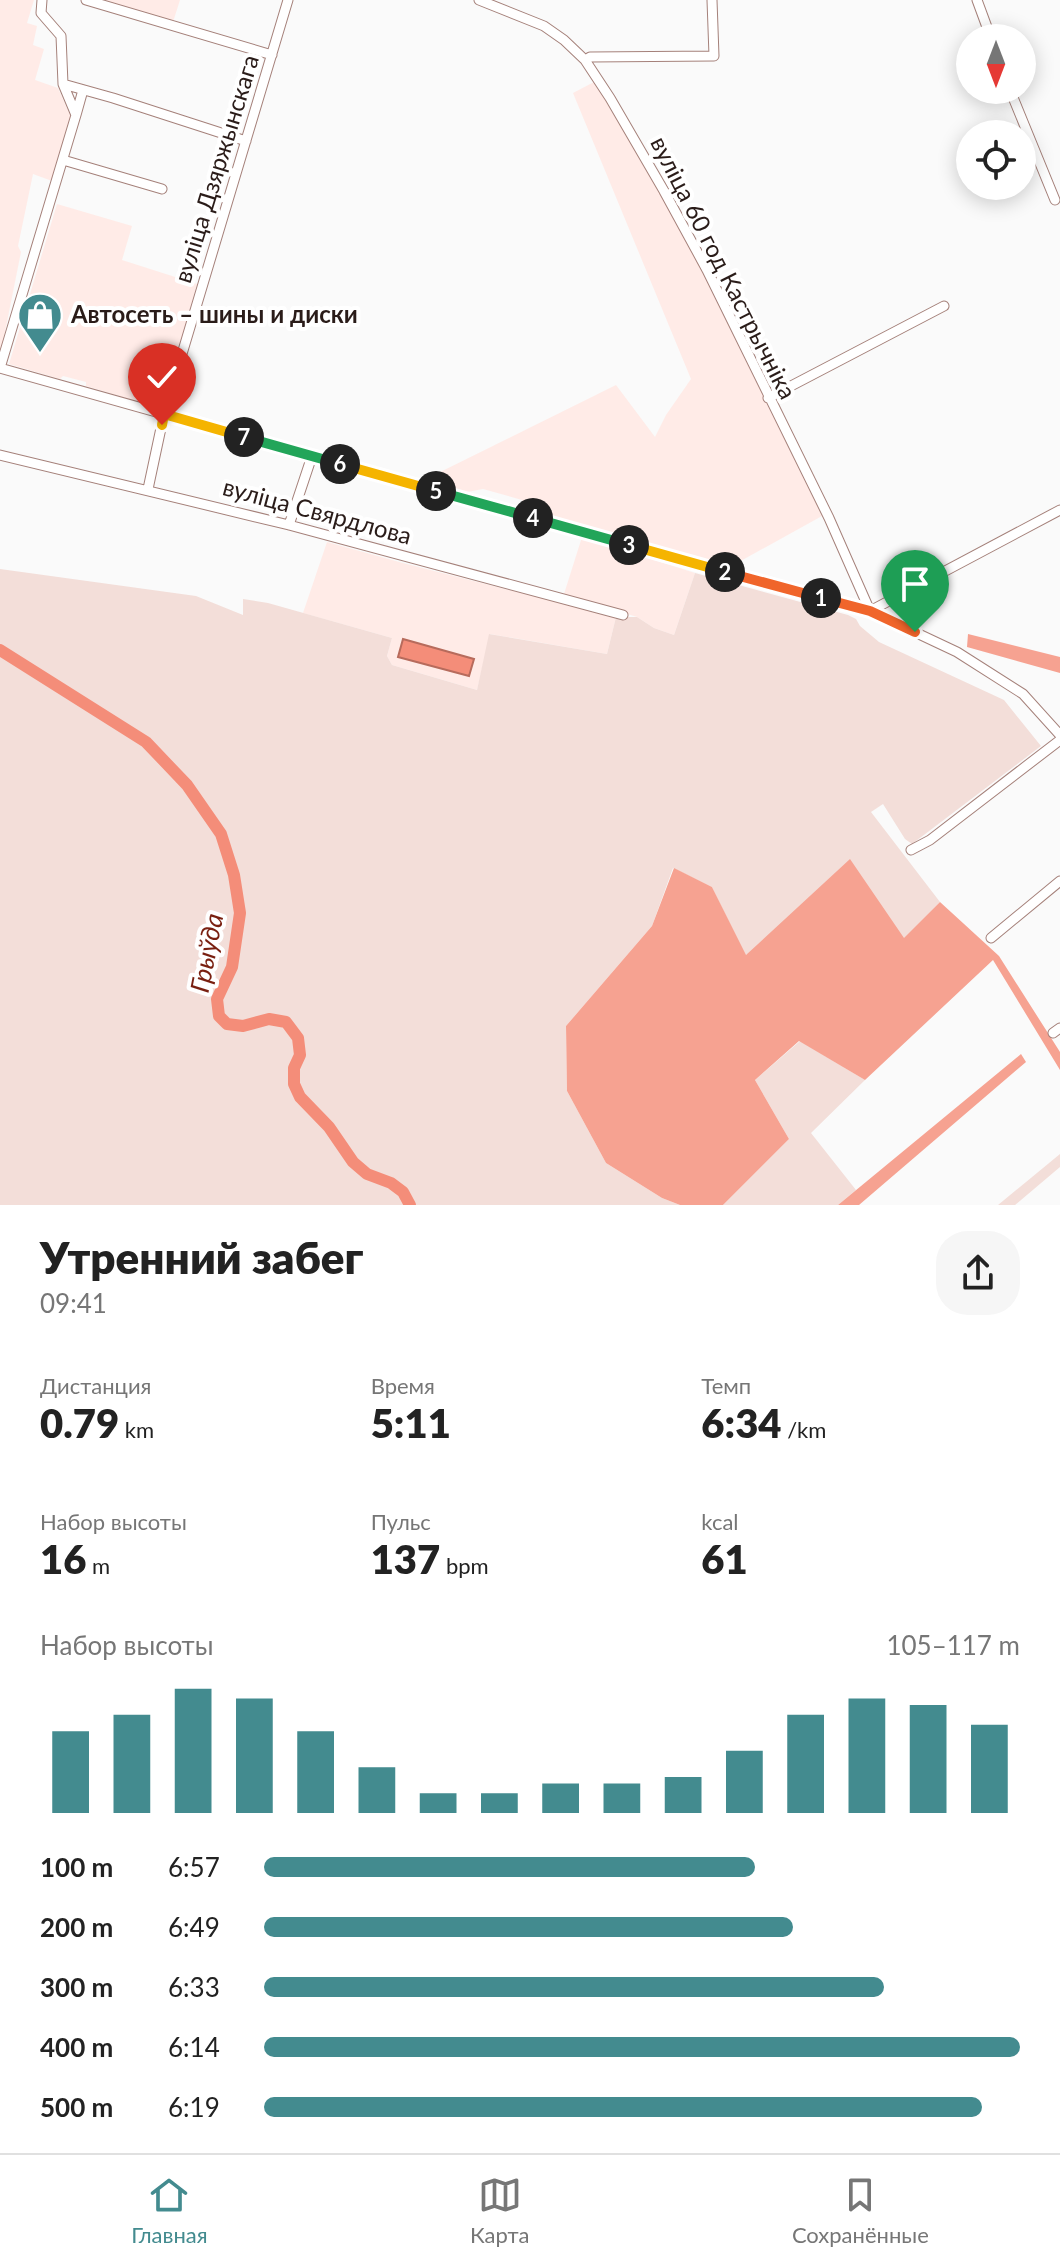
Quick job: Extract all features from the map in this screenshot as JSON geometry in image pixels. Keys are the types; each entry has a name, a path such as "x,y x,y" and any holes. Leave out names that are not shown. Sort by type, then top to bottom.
{"street":[{"path":"42,0 41,13 61,36 63,84 76,115"},
{"path":"86,0 272,55"},
{"name":"вуліца Дзяржынскага","path":"148,489 164,414 288,0"},
{"name":"вуліца 60 год Кастрычніка","path":"479,0 544,26 585,60 664,191 707,270 829,518 870,611"},
{"path":"585,60 590,57 714,56 712,0"},
{"path":"977,0 986,24"},
{"path":"63,84 246,141"},
{"path":"83,90 0,368 870,611 957,652 1023,694 1060,738 930,840 911,850"},
{"path":"1016,104 1055,200"},
{"path":"63,160 162,189"},
{"path":"768,398 944,306"},
{"name":"вуліца Свярдлова","path":"0,455 289,525 623,615"},
{"path":"289,525 312,456"},
{"path":"870,611 1060,510"},
{"path":"991,938 1060,881"}],"shaded area":[{"path":"0,0 34,0 27,23 37,26 33,45 44,49 35,80 58,88 70,122 52,181 33,174 0,357"},
{"path":"99,0 180,0 173,22"},
{"path":"594,82 663,196 696,258 822,516 728,568 528,509 522,500 483,489 467,492 424,480 616,385 655,437 691,379 573,93"},
{"path":"57,204 132,226 122,260 197,284 163,404 156,407 86,386 86,382 63,376 60,379 9,364"},
{"path":"582,537 695,573 674,635 654,628 637,617 564,594"},
{"path":"327,542 616,617 607,654 490,634 477,690 392,665 387,656 392,638 303,613"},
{"path":"0,569 196,596 243,615 243,599 268,603 392,638 387,656 392,665 477,690 489,634 607,654 616,617 637,617 654,628 674,635 695,573 856,619 879,642 1004,700 1041,746 912,844 905,839 883,804 871,812 940,902 904,939 745,955 712,887 673,868 652,926 566,1026 567,1091 606,1163 662,1198 680,1205 0,1205"},
{"path":"968,634 1060,657 1060,673 967,647"},
{"path":"403,639 474,659 469,676 398,657"},
{"path":"850,859 904,938 940,902 999,956 1060,1052 1060,1070 993,960 865,1080 799,1041 755,1080 789,1139 723,1205 680,1205 662,1198 606,1163 567,1091 566,1026 652,926 674,868 712,887 746,955"},
{"path":"800,1041 865,1080 811,1133 856,1190 838,1205 723,1205 789,1139 755,1080"},
{"path":"1021,1054 1026,1062 859,1205 838,1205"},
{"path":"1060,1154 1060,1167 1015,1205 998,1205"}],"waterway":[{"name":"Грыўда","path":"0,650 146,742 187,785 221,834 234,875 240,913 232,967 217,999 219,1016 227,1024 243,1026 269,1019 286,1022 298,1038 300,1055 294,1068 294,1084 300,1097 329,1127 353,1162 367,1174 391,1183 403,1192 410,1205"}],"place":[{"name":"Автосеть – шины и диски","path":"40,354"}],"route":[{"path":"162,425 164,414 870,611 915,632"}]}
